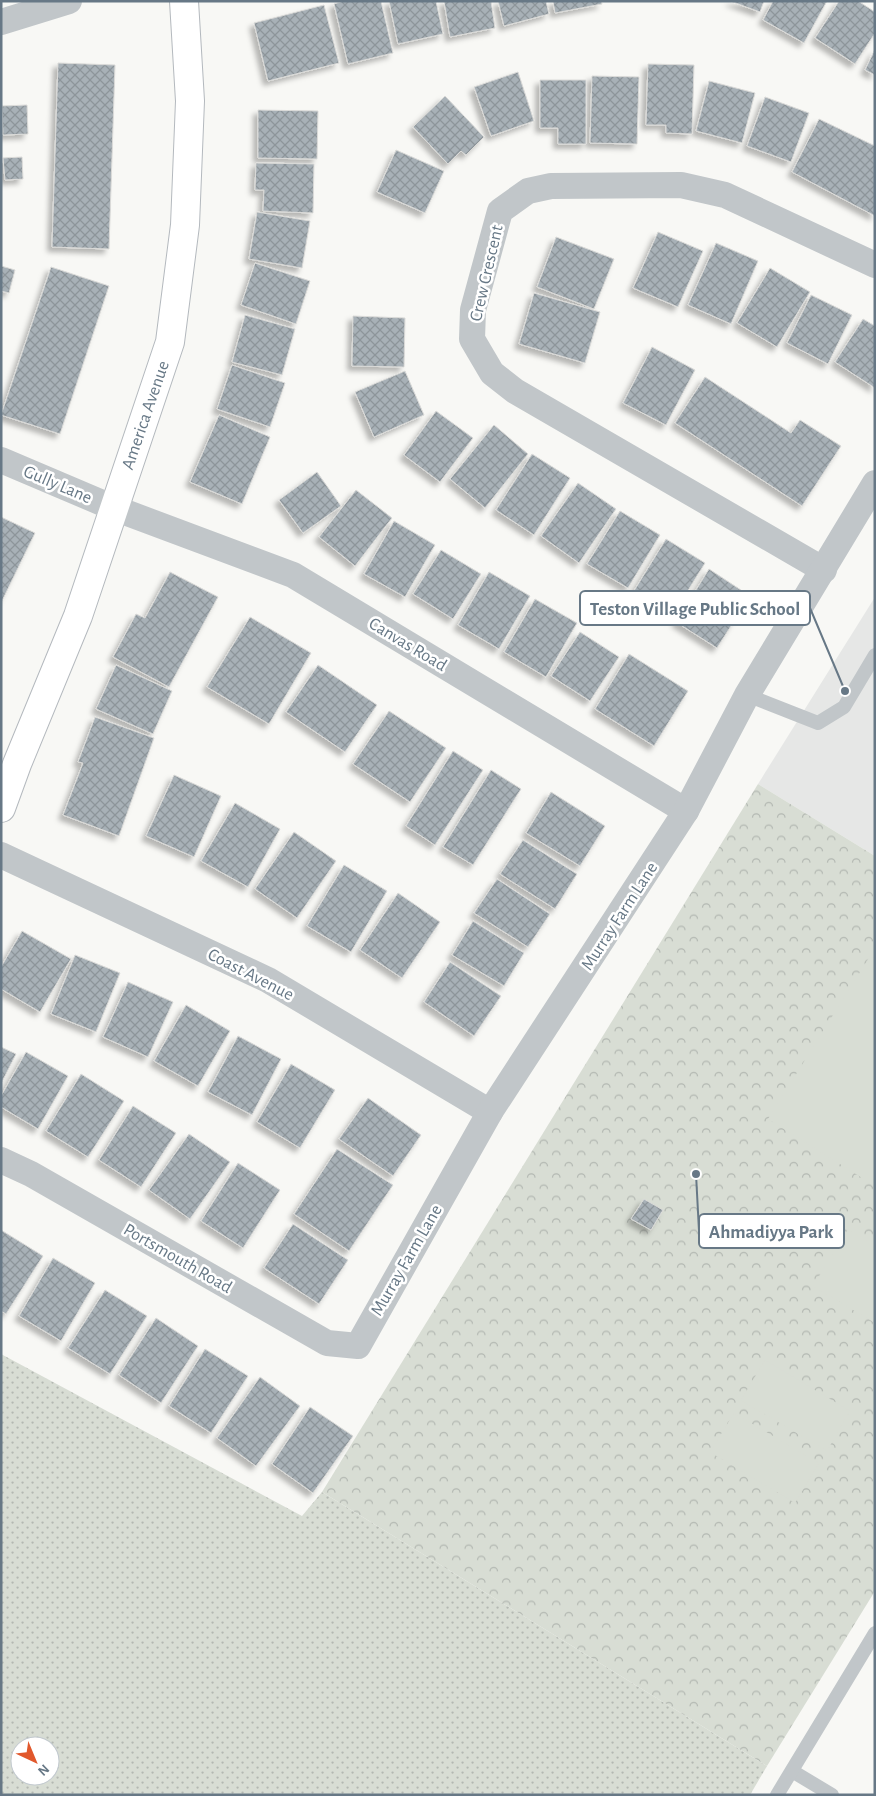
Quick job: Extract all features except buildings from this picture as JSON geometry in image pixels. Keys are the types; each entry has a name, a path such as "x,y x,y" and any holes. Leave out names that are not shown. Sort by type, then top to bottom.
{"street":[{"path":"1,22 68,1"},
{"name":"America Avenue","path":"1,808 17,764 78,616 171,332 186,206 190,101 184,1"},
{"name":"Crew Crescent","path":"824,570 515,391 492,373 472,339 473,310 500,211 528,191 551,186 681,185 725,195 875,265"},
{"name":"Gully Lane","path":"1,460 114,508"},
{"name":"Murray Farm Lane","path":"358,1346 490,1112 686,811 747,695 875,483"},
{"name":"Canvas Road","path":"114,508 294,575 686,811"},
{"name":"Coast Avenue","path":"1,855 268,980 490,1112"},
{"name":"Portsmouth Road","path":"1,1160 31,1174 327,1343 358,1346"}],"lane":[{"path":"747,695 818,723 844,708 875,655"},
{"path":"777,1795 875,1633"},
{"path":"792,1771 832,1795"}],"shaded area":[{"path":"875,597 875,856 758,784"}],"green space":[{"path":"758,784 875,856 875,1591 767,1766 322,1492"},
{"path":"870,956 875,959 875,1186 768,1119"},
{"path":"848,1229 875,1245 875,1323 813,1286"},
{"path":"1,1354 302,1516 322,1492 767,1766 750,1795 1,1795"},
{"path":"765,1360 850,1411 827,1451 741,1400"},
{"path":"734,1413 819,1463 795,1503 710,1452"}],"place":[{"name":"Teston Village Public School","path":"845,691"},
{"name":"Ahmadiyya Park","path":"696,1174"}]}
